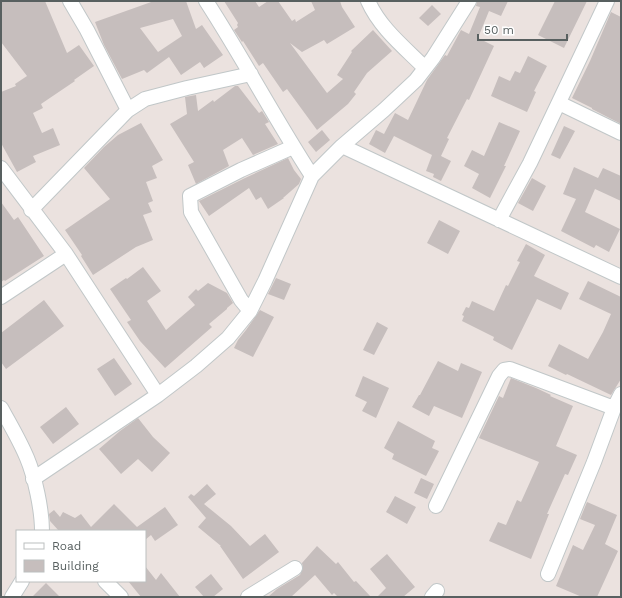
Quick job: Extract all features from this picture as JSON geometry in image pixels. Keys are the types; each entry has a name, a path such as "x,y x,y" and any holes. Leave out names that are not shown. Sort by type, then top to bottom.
{"street":[{"path":"70,1 87,30 128,110"},
{"path":"206,1 251,74 293,147 312,176"},
{"path":"368,1 372,10 383,26 425,68"},
{"path":"33,479 158,395 196,366 228,338 250,311 312,176 342,146 416,80 433,58 469,1"},
{"path":"499,220 530,163 607,1"},
{"path":"31,210 128,110 145,99 251,74"},
{"path":"558,103 621,133"},
{"path":"342,146 621,277"},
{"path":"250,311 241,300 191,212 190,196 240,170 293,147"},
{"path":"1,168 31,210 66,254 158,395"},
{"path":"1,297 66,254"},
{"path":"436,506 499,376 504,370 510,369 614,408"},
{"path":"548,574 594,462 614,408 621,394"},
{"path":"1,408 27,457 42,525 52,530"},
{"path":"248,597 295,568"},
{"path":"12,597 21,582"},
{"path":"106,582 121,597"}],"building":[{"path":"1,1 45,1 67,53 79,45 94,66 41,104 43,108 33,113 42,133 53,128 60,145 33,156 36,162 17,172 1,143 1,92 16,86 15,84 27,76 1,42"},
{"path":"154,1 186,1 196,29 202,25 223,55 204,68 200,62 181,75 169,57 147,73 144,70 122,79 104,45 95,22","holes":["173,19 182,36 158,52 140,28"]},
{"path":"224,1 255,1 259,7 268,1 278,1 292,21 295,19 296,22 315,10 311,1 340,1 342,7 355,27 327,44 324,40 302,52 290,43 327,93 343,79 337,75 352,52 351,51 373,30 392,51 367,73 354,92 356,94 348,104 317,130 287,89 283,92 263,63 259,66 234,30 238,27 238,23"},
{"path":"477,1 508,1 501,16 489,11 478,38 494,46 469,100 467,99 447,138 449,139 441,156 451,161 441,181 433,177 434,174 426,171 432,155 394,136 385,153 369,144 376,130 384,134 395,113 408,120 427,80 445,55 447,56 461,30 469,34 480,7 476,6"},
{"path":"555,1 587,1 564,48 538,35"},
{"path":"432,5 441,14 428,26 419,18"},
{"path":"611,12 621,17 621,124 572,98"},
{"path":"528,56 547,66 534,91 536,92 527,112 491,96 499,76 510,81 515,71 520,73"},
{"path":"235,86 238,86 259,113 262,111 269,122 265,124 278,144 253,155 242,138 223,150 229,166 196,184 188,165 194,162 170,124 187,114 185,97 196,95 198,111 213,100 214,102"},
{"path":"499,122 520,131 504,166 506,166 490,198 472,188 479,174 464,166 472,150 484,156"},
{"path":"141,123 163,160 152,166 157,178 146,182 153,201 148,203 152,212 143,215 153,240 136,247 93,275 81,256 82,255 65,230 110,199 84,168 118,135"},
{"path":"564,126 575,131 560,159 551,155"},
{"path":"322,130 330,140 316,152 308,142"},
{"path":"288,158 294,170 301,179 299,184 284,198 268,209 261,197 256,200 249,188 209,216 199,201 245,178"},
{"path":"574,167 598,178 603,168 621,176 621,201 595,189 585,212 620,229 609,252 596,245 594,248 561,231 576,199 563,194"},
{"path":"532,178 546,186 533,211 518,203"},
{"path":"1,202 14,220 18,217 44,256 5,281 4,280 1,282"},
{"path":"439,220 460,231 448,254 427,243"},
{"path":"526,244 545,255 534,276 569,293 561,310 537,299 512,350 493,340 494,337 462,321 464,316 462,315 466,307 469,308 472,301 494,311 506,285 508,286 520,262 517,261"},
{"path":"143,267 161,291 147,301 166,330 195,305 188,297 196,289 198,291 208,283 227,293 233,303 209,324 212,327 165,368 140,341 127,322 131,320 110,289"},
{"path":"276,278 291,284 284,300 268,294"},
{"path":"588,281 621,297 621,379 611,395 548,366 559,344 588,359 603,332 611,314 579,299"},
{"path":"44,300 64,326 6,369 1,362 1,333"},
{"path":"260,310 274,317 253,357 234,348 238,340"},
{"path":"377,322 388,328 374,355 363,350"},
{"path":"114,358 132,384 115,396 97,369"},
{"path":"438,361 458,371 461,363 482,372 462,418 434,406 429,416 412,407"},
{"path":"363,376 389,388 376,418 362,411 367,402 355,396"},
{"path":"511,378 573,406 556,446 577,455 568,475 565,474 547,514 549,514 531,559 489,541 498,522 506,525 517,500 521,502 539,462 479,438 499,396 503,398"},
{"path":"66,407 79,424 53,444 40,427"},
{"path":"138,418 153,437 170,453 152,472 138,459 121,474 99,449"},
{"path":"398,421 435,441 432,448 439,451 426,476 392,459 394,454 384,448"},
{"path":"421,478 434,484 427,499 414,493"},
{"path":"207,484 216,494 204,504 231,526 250,546 265,534 279,552 243,579 221,546 198,527 206,518 188,497 191,494 194,496"},
{"path":"395,496 416,507 407,524 386,512"},
{"path":"587,502 617,515 605,544 618,551 597,597 582,597 556,586 573,545 583,550 595,525 580,519"},
{"path":"114,504 137,527 165,507 178,525 155,541 151,535 146,539 146,530 58,530 50,521 49,514 54,510 60,517 63,512 75,518 81,514 91,527"},
{"path":"317,546 336,564 338,562 354,582 356,581 371,597 338,597 334,593 332,595 315,575 291,597 268,597 277,589 300,575 303,568 302,563"},
{"path":"387,554 415,587 403,597 377,597 386,588 370,569"},
{"path":"146,567 156,580 161,573 180,597 141,597 129,582 146,582"},
{"path":"211,574 223,589 213,597 204,597 195,587"},
{"path":"46,583 60,597 32,597"}]}
